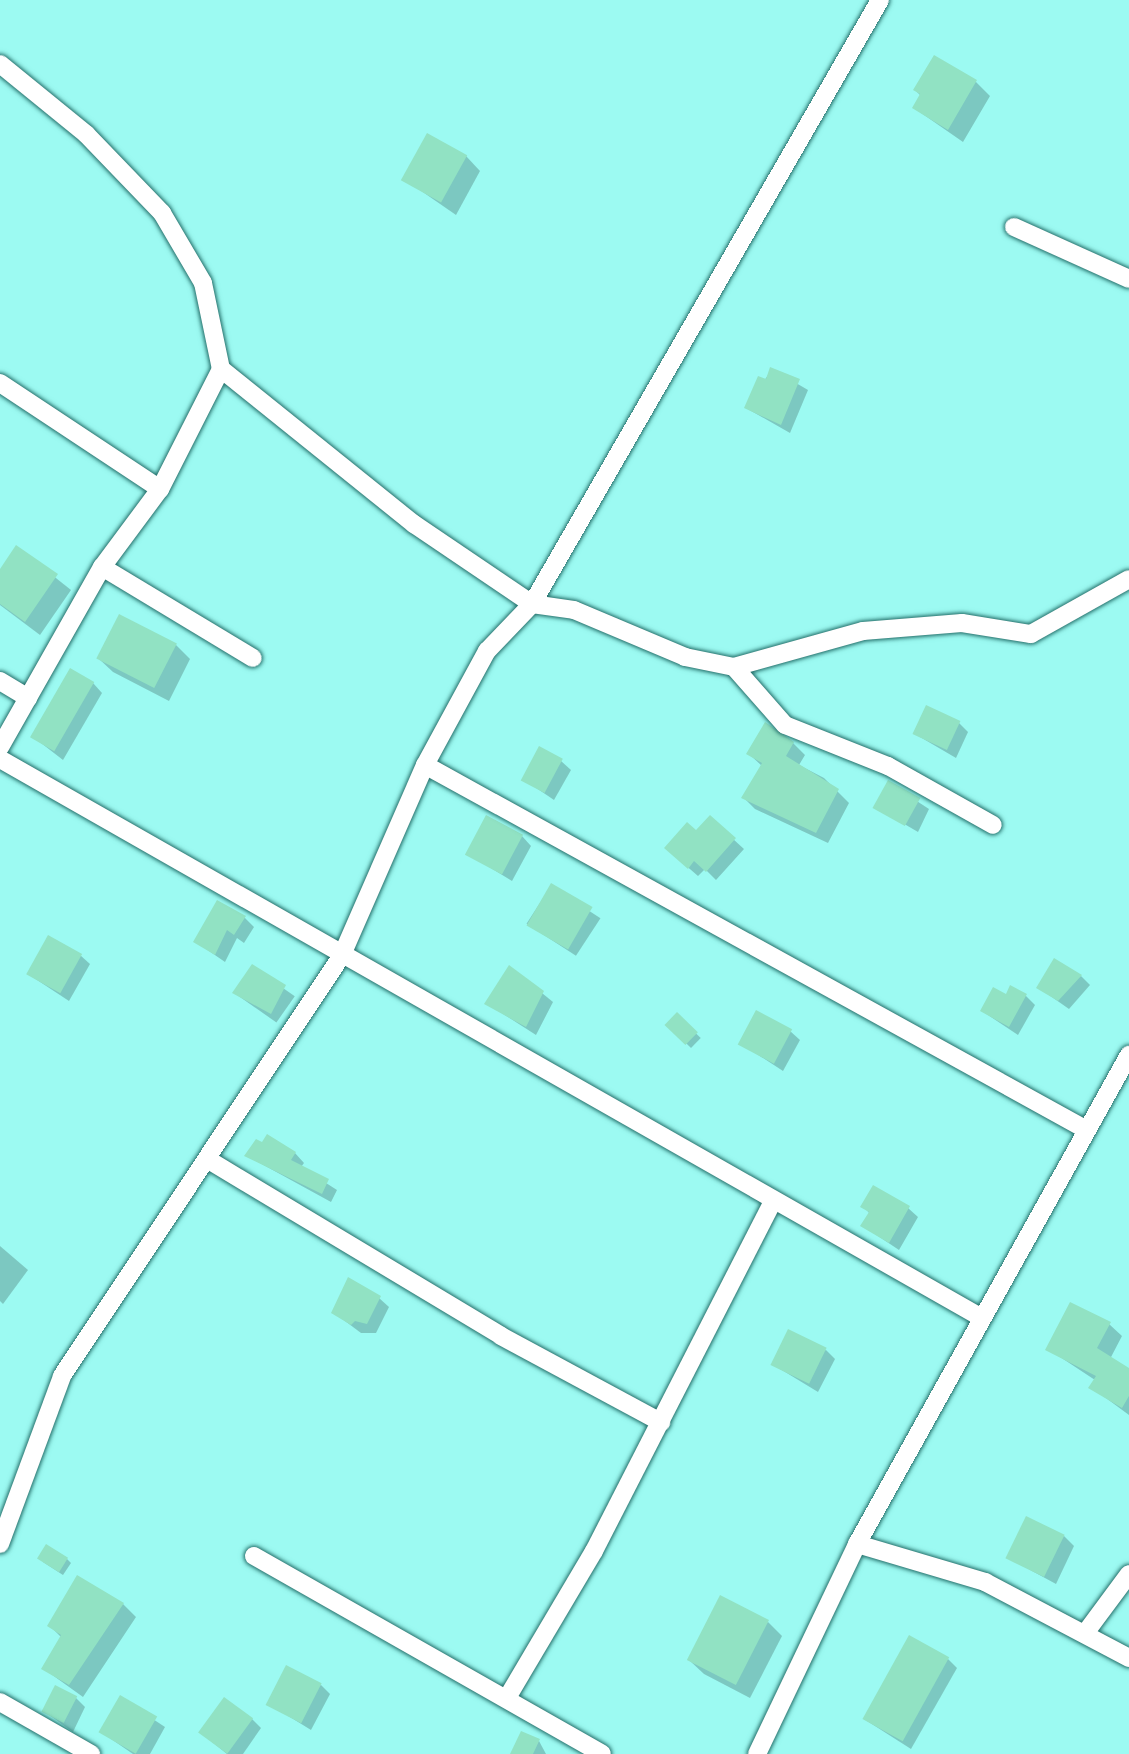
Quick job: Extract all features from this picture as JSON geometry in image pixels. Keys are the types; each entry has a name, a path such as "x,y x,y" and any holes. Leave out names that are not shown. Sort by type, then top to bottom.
{"street":[{"path":"0,1544 62,1376 342,955 425,765 487,651 532,604 880,0"},
{"path":"0,64 86,134 162,213 203,283 221,369 160,489 102,567 0,747"},
{"path":"1014,227 1129,279"},
{"path":"221,369 286,416 414,524 532,604 574,610 685,657 734,667 863,631 962,623 1031,634 1098,601 1129,579"},
{"path":"0,383 160,489"},
{"path":"102,567 253,658"},
{"path":"734,667 785,725 888,766 993,825"},
{"path":"0,681 28,698"},
{"path":"0,759 982,1318"},
{"path":"425,765 1087,1130"},
{"path":"757,1754 857,1544 1129,1055"},
{"path":"207,1159 501,1336 661,1422"},
{"path":"507,1698 594,1551 774,1200"},
{"path":"857,1544 985,1582 1086,1632 1129,1658"},
{"path":"254,1556 602,1754"},
{"path":"1086,1632 1129,1574"},
{"path":"0,1702 91,1754"}],"building":[{"path":"934,55 977,80 948,130 912,108 920,94 913,90"},
{"path":"427,133 467,155 441,203 401,180"},
{"path":"770,367 800,379 781,425 744,408 758,376 766,379"},
{"path":"16,545 58,574 25,622 0,604 0,569"},
{"path":"119,614 177,644 154,688 96,659"},
{"path":"70,668 94,682 54,751 30,737"},
{"path":"926,705 960,721 947,750 912,734"},
{"path":"765,722 794,742 786,756 839,789 816,833 741,798 762,763 746,754"},
{"path":"539,746 563,759 545,793 521,780"},
{"path":"888,780 920,798 905,826 872,808"},
{"path":"486,815 523,835 502,874 465,855"},
{"path":"710,815 736,838 706,872 694,861 688,869 664,848 687,822 696,830"},
{"path":"551,883 593,907 568,949 526,925"},
{"path":"217,900 246,916 234,935 227,930 215,955 193,942"},
{"path":"48,935 82,954 60,993 26,974"},
{"path":"1054,958 1082,975 1058,1001 1036,988"},
{"path":"252,964 286,985 271,1014 232,993"},
{"path":"509,965 544,991 526,1027 484,1004"},
{"path":"1010,985 1027,994 1009,1027 980,1011 993,987 1006,994"},
{"path":"756,1010 792,1029 774,1064 738,1044"},
{"path":"677,1012 698,1032 685,1045 664,1025"},
{"path":"267,1134 296,1152 291,1160 329,1179 322,1194 244,1156 256,1139 262,1142"},
{"path":"873,1185 910,1206 889,1243 860,1226 869,1212 860,1207"},
{"path":"348,1277 381,1296 367,1324 355,1321 351,1325 331,1313"},
{"path":"1070,1302 1111,1322 1097,1348 1129,1368 1129,1396 1122,1408 1088,1388 1096,1376 1045,1350"},
{"path":"788,1329 827,1348 809,1384 770,1365"},
{"path":"1026,1516 1065,1535 1044,1577 1005,1558"},
{"path":"46,1544 68,1558 59,1572 37,1558"},
{"path":"77,1575 124,1603 69,1685 41,1669 61,1635 47,1626"},
{"path":"720,1595 769,1620 736,1685 687,1660"},
{"path":"909,1635 949,1657 903,1741 862,1719"},
{"path":"286,1665 322,1683 301,1723 266,1705"},
{"path":"55,1685 77,1696 64,1723 41,1712"},
{"path":"120,1695 157,1716 136,1754 98,1732"},
{"path":"224,1697 253,1718 227,1754 198,1733"},
{"path":"521,1731 540,1739 533,1754 510,1754"}]}
